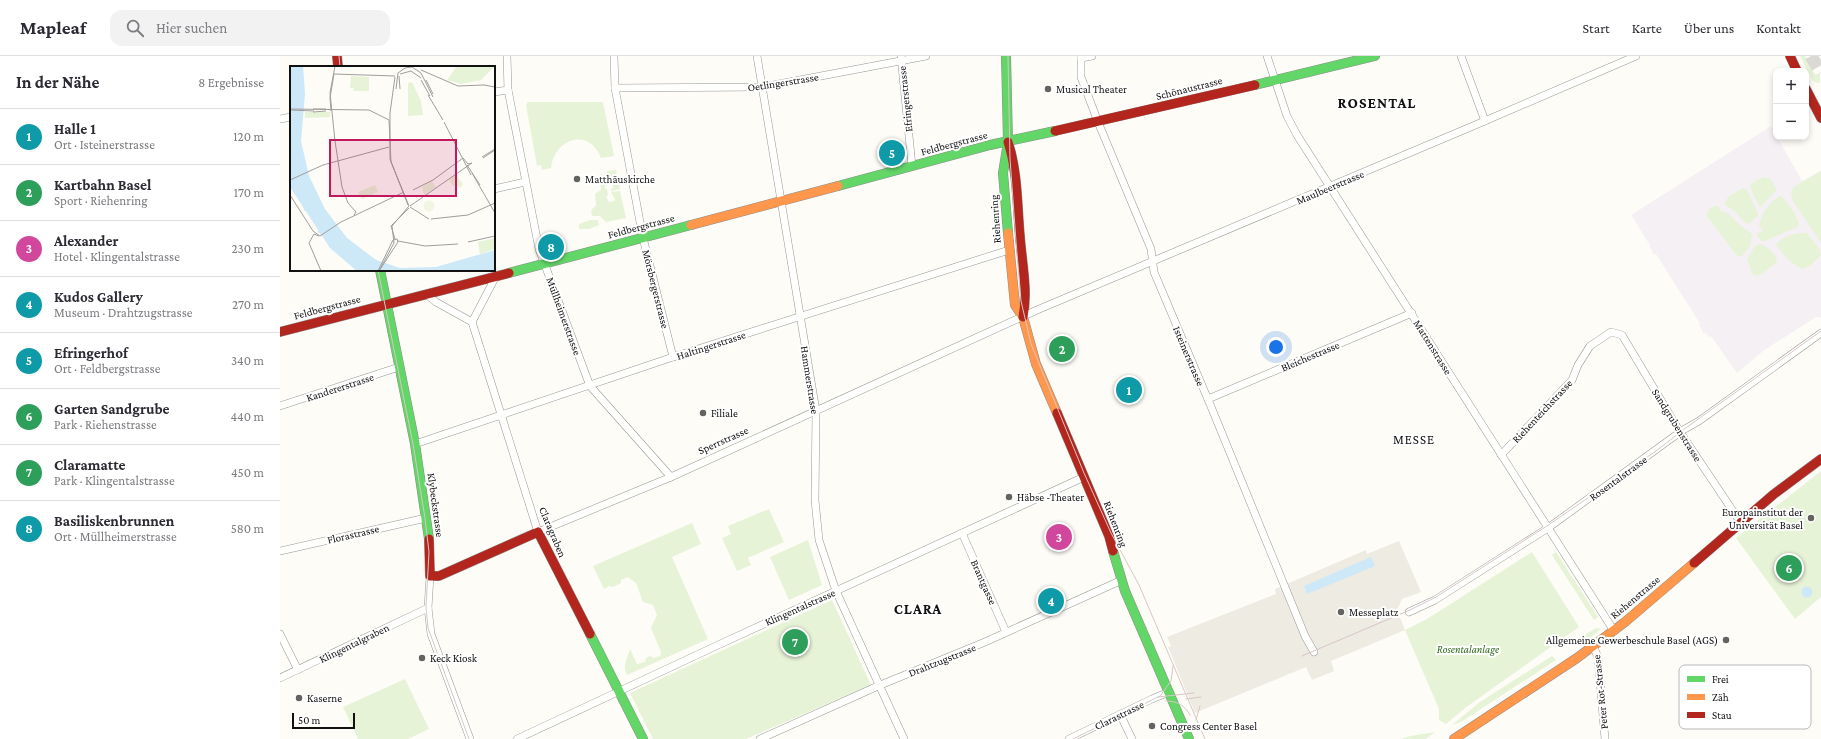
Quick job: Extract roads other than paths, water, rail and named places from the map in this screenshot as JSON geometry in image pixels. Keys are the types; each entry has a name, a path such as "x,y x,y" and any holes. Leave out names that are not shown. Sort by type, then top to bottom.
{"main road":[{"path":"337,56 338,66"},
{"name":"Riehenring","path":"1006,56 1008,142 1004,160 1004,173 1009,250 1015,305 1023,317 1036,364 1109,536 1122,580 1134,611 1189,739"},
{"name":"Schönaustrasse","path":"1008,142 1375,56"},
{"path":"1790,56 1796,68"},
{"path":"1809,94 1821,118"},
{"name":"Riehenring","path":"1008,142 1014,159 1025,304 1023,317"},
{"name":"Feldbergstrasse","path":"280,332 643,238 990,145 1008,142"},
{"name":"Klybeckstrasse","path":"380,271 415,444 430,552 430,576"},
{"name":"Riehenstrasse","path":"1454,739 1593,646 1614,630 1774,494 1821,459"},
{"name":"Sperrstrasse","path":"430,576 439,576 538,532"},
{"name":"Claragraben","path":"538,532 643,739"}],"street":[{"name":"Müllheimerstrasse","path":"508,56 508,90 539,249 590,386 671,477"},
{"name":"Mörsbergerstrasse","path":"614,56 615,88 643,238 673,357"},
{"name":"Hammerstrasse","path":"757,56 816,411 815,500 819,540 836,591 878,686 904,739"},
{"name":"Oetlingerstrasse","path":"615,88 763,87 901,59 926,56"},
{"path":"1081,57 1092,56"},
{"name":"Mattenstrasse","path":"1268,56 1287,116 1330,187 1614,630"},
{"path":"1461,56 1485,121"},
{"name":"Maulbeerstrasse","path":"1023,317 1636,56"},
{"name":"Isteinerstrasse","path":"1081,57 1081,77 1098,122 1151,249 1154,272 1305,636 1314,652"},
{"name":"Efringerstrasse","path":"901,59 912,166"},
{"path":"495,92 508,90"},
{"path":"280,119 290,118"},
{"path":"495,189 525,182"},
{"name":"Haltingerstrasse","path":"415,444 673,357 1009,250"},
{"path":"426,294 436,302 472,322 496,276"},
{"name":"Bleichestrasse","path":"1208,400 1412,313"},
{"name":"Sperrstrasse","path":"538,532 671,477 1023,317"},
{"name":"Claragraben","path":"472,322 538,532"},
{"name":"Riehenteichstrasse","path":"1501,455 1572,380 1578,365 1590,346 1611,332"},
{"name":"Sandgrubenstrasse","path":"1611,332 1622,335 1680,432 1741,523"},
{"name":"Rosentalstrasse","path":"1409,612 1441,596 1548,528 1680,432 1699,421 1821,333"},
{"name":"Kandererstrasse","path":"280,406 399,367"},
{"name":"Klingentalstrasse","path":"517,739 525,737 716,646 1084,477"},
{"name":"Florastrasse","path":"280,551 426,518"},
{"name":"Brantgasse","path":"962,533 1006,632"},
{"name":"Klybeckstrasse","path":"430,576 428,608 431,634 470,739"},
{"name":"Drahtzugstrasse","path":"760,739 878,686 978,646 1122,580"},
{"name":"Klingentalgraben","path":"280,678 428,608"},
{"path":"280,634 298,670"},
{"name":"Peter Rot-Strasse","path":"1593,646 1598,657 1605,739"},
{"name":"Clarastrasse","path":"1070,739 1169,692"},
{"path":"1120,714 1132,739"}],"water":[{"path":"1371,557 1375,566 1307,594 1304,586"},
{"path":"1805,587 1809,587 1811,588 1811,596 1805,597 1802,594 1802,590"}],"tunnel":[{"path":"1811,56 1821,73"}],"tram line":[{"path":"339,56 340,66"},
{"path":"1008,56 1010,159 1016,241 1021,301 1031,344 1084,473 1111,533 1139,585 1205,739"},
{"path":"378,271 413,444 425,518 429,552 426,607 428,628 469,739"},
{"path":"1302,656 1410,610 1436,597 1547,526 1656,451 1821,331"},
{"path":"1073,739 1160,696 1171,681 1173,666"},
{"path":"1158,697 1194,693"},
{"path":"1186,699 1201,697"},
{"path":"1166,701 1181,705 1190,715"},
{"path":"1196,720 1200,706"}],"place":[{"name":"Musical Theater","path":"1048,89"},
{"name":"Efringerhof","path":"892,153"},
{"name":"Matthäuskirche","path":"577,179"},
{"name":"Basiliskenbrunnen","path":"551,247"},
{"name":"Kartbahn Basel","path":"1062,349"},
{"name":"Halle 1","path":"1129,390"},
{"name":"Filiale","path":"703,413"},
{"name":"Häbse -Theater","path":"1009,497"},
{"name":"Europainstitut der Universität Basel","path":"1811,518"},
{"name":"Alexander","path":"1059,537"},
{"name":"Garten Sandgrube","path":"1789,568"},
{"name":"Kudos Gallery","path":"1051,601"},
{"name":"Messeplatz","path":"1341,612"},
{"name":"Allgemeine Gewerbeschule Basel (AGS)","path":"1726,640"},
{"name":"Claramatte","path":"795,642"},
{"name":"Keck Kiosk","path":"422,658"},
{"name":"Kaserne","path":"299,698"},
{"name":"Congress Center Basel","path":"1152,726"}],"district":[{"name":"ROSENTAL","path":"1377,103"},
{"name":"MESSE","path":"1414,439"},
{"name":"CLARA","path":"918,609"}],"park label":[{"name":"Rosentalanlage","path":"1468,649"}]}
